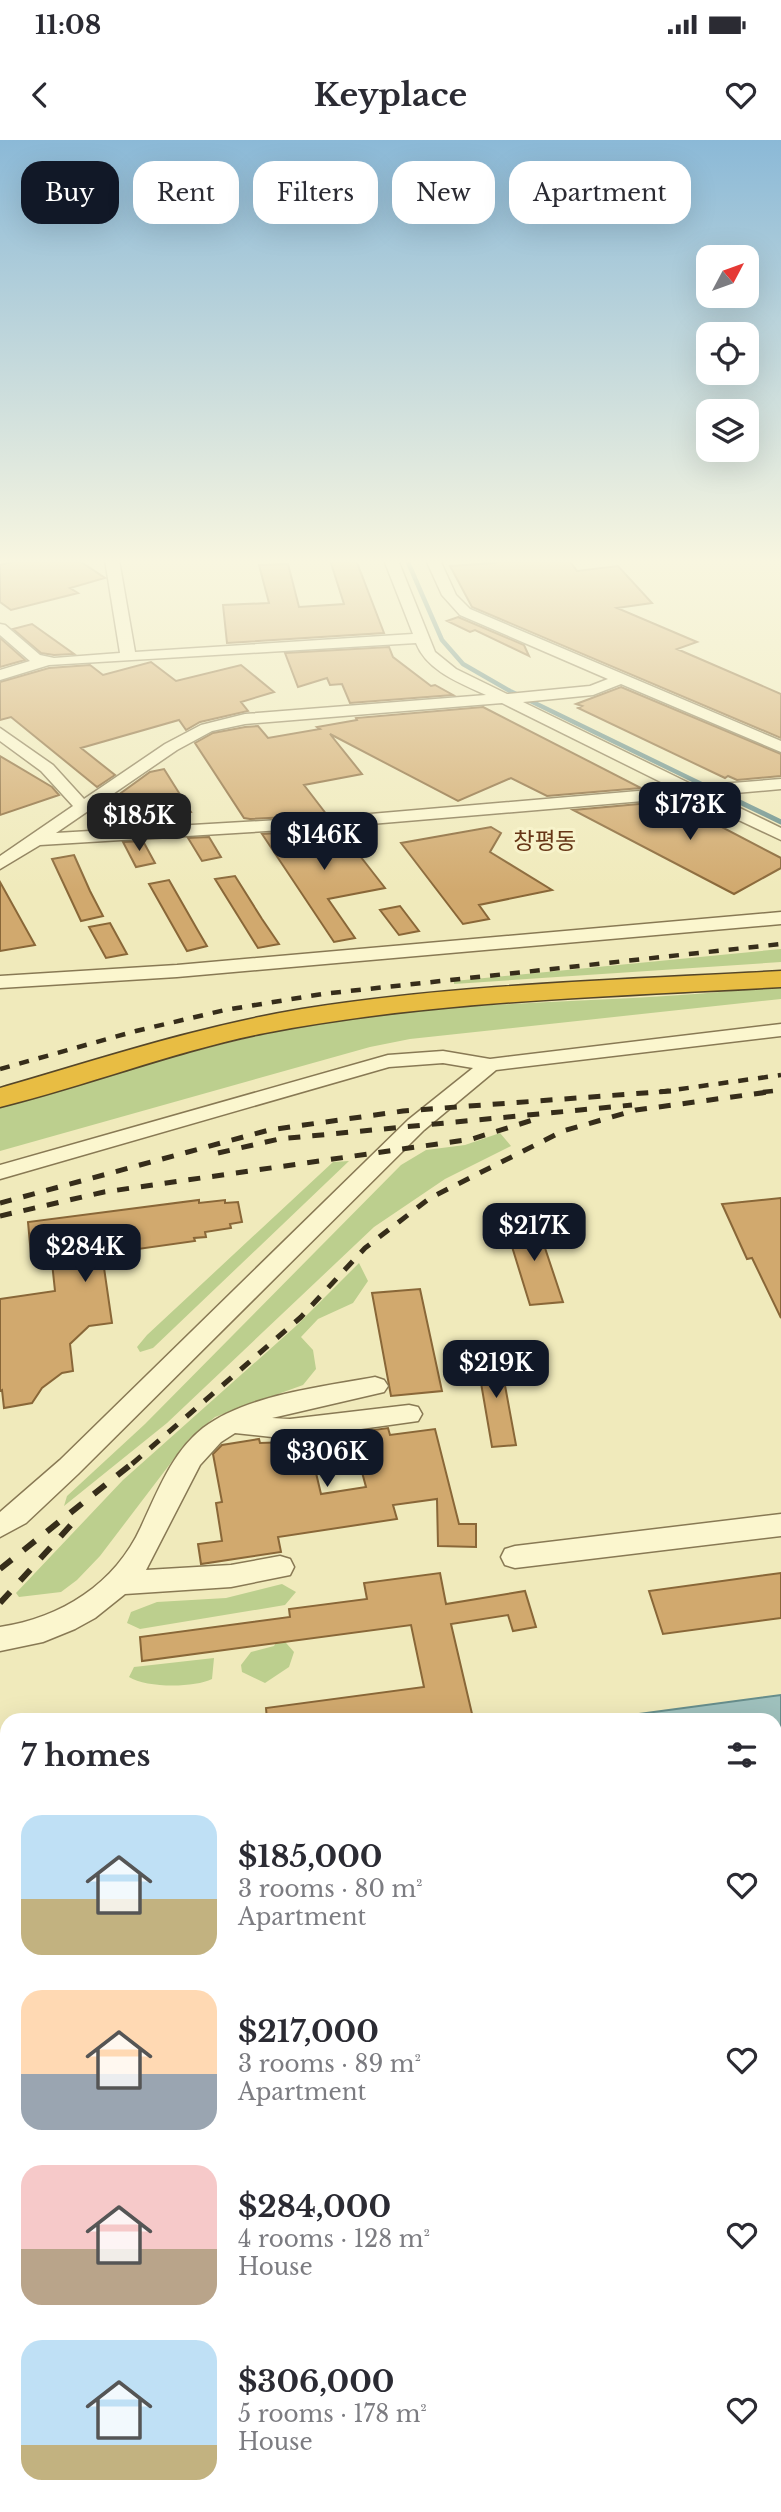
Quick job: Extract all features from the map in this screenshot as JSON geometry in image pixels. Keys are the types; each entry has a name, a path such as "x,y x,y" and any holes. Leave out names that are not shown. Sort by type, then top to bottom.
{"highway":[{"path":"0,1098 222,1035 298,1018 411,1003 781,979"}],"street":[{"path":"449,671 517,698 691,791 781,835"},
{"path":"598,671 781,747"},
{"path":"1,863 190,735 222,723 593,690 619,680"},
{"path":"0,733 47,768 76,801 85,806"},
{"path":"34,840 347,821 781,784"},
{"path":"0,982 177,971 781,918"},
{"path":"0,1172 388,1061 443,1057 490,1065 781,1030"},
{"path":"0,1526 16,1516 69,1467 416,1125 490,1065"},
{"path":"0,1639 18,1637 50,1627 102,1598 120,1583 146,1547 167,1498 191,1456 214,1434 287,1404 375,1386"},
{"path":"233,1424 290,1429 409,1414"},
{"path":"515,1557 781,1525"},
{"path":"120,1583 231,1576 280,1567"}],"green space":[{"path":"781,949 781,962 454,984 454,981"},
{"path":"781,987 781,999 410,1039 370,1047 0,1151 0,1107 268,1033 359,1017 427,1010"},
{"path":"500,1133 511,1146 445,1179 374,1227 167,1423 64,1506 67,1496 145,1424 401,1165 426,1150 465,1145"},
{"path":"349,1161 153,1348 140,1352 137,1347 147,1335 333,1162"},
{"path":"359,1263 368,1281 353,1303 318,1319 301,1337 313,1350 316,1369 303,1385 215,1417 189,1439 100,1556 77,1580 61,1592 19,1597 16,1593 123,1480 296,1326"},
{"path":"282,1584 296,1592 285,1605 140,1629 127,1623 131,1612 157,1602 226,1598"},
{"path":"280,1636 294,1652 289,1667 265,1683 242,1672 241,1665 251,1652 274,1646"},
{"path":"214,1658 212,1679 204,1682 158,1685 129,1677 134,1667"}],"water":[{"path":"781,1695 781,1713 646,1713"}],"building":[{"path":"40,671 97,671 103,675 119,671 162,671 176,681 218,671 248,671 274,692 241,702 248,711 200,722 186,730 179,720 81,748 115,775 97,787 11,717 0,720 0,682"},
{"path":"292,671 411,671 431,686 435,685 453,695 350,703 342,684 330,685 327,678 298,687"},
{"path":"622,671 727,671 781,694 781,738"},
{"path":"621,687 781,754 781,776 737,780 728,776 725,778 578,708 582,706 576,704"},
{"path":"483,707 641,788 547,796 511,778 458,801 330,734 362,774 304,785 327,815 250,819 244,818 195,743 213,733 245,727 258,726 268,738 320,729 317,727 357,720 356,718"},
{"path":"0,756 52,787 59,795 0,815"},
{"path":"164,769 191,812 133,823 134,826 115,827 103,806 150,772"},
{"path":"672,801 781,858 781,868 734,894 573,810"},
{"path":"491,827 501,833 490,852 552,890 479,905 489,919 463,924 401,843"},
{"path":"339,829 385,888 328,899 355,938 334,942 262,834"},
{"path":"209,837 221,857 202,861 188,838"},
{"path":"143,841 155,863 136,867 123,842"},
{"path":"74,855 103,916 81,921 52,859"},
{"path":"235,876 279,944 258,948 215,879"},
{"path":"169,880 207,946 187,951 149,884"},
{"path":"0,882 35,945 0,951"},
{"path":"400,906 419,931 399,935 380,910"},
{"path":"110,923 127,954 106,958 89,927"},
{"path":"781,1198 781,1318 752,1258 747,1259 722,1204"},
{"path":"199,1200 199,1203 225,1200 225,1203 238,1202 242,1222 230,1224 231,1228 205,1232 206,1237 194,1238 195,1241 102,1254 112,1323 89,1326 70,1344 73,1371 62,1373 42,1388 32,1403 4,1408 2,1390 0,1391 0,1299 55,1291 51,1253 31,1255 28,1222"},
{"path":"536,1221 563,1302 530,1305 505,1224"},
{"path":"420,1289 442,1391 391,1396 372,1293"},
{"path":"499,1353 516,1445 492,1447 476,1354"},
{"path":"388,1428 390,1435 435,1429 459,1524 476,1524 476,1547 438,1546 437,1499 393,1505 397,1519 278,1537 281,1552 201,1564 198,1544 222,1541 216,1503 222,1502 213,1454 222,1445 259,1439 260,1443 290,1442","holes":["356,1450 366,1487 321,1494 312,1456"]},
{"path":"440,1573 446,1604 525,1591 536,1627 513,1631 508,1615 451,1624 472,1713 266,1713 266,1708 424,1687 411,1625 142,1661 140,1637 290,1617 289,1609 367,1599 364,1583"},
{"path":"781,1573 781,1618 663,1634 649,1591"}],"waterway":[{"path":"475,671 510,691 728,797"},
{"path":"725,795 781,822"}],"railway":[{"path":"0,1069 136,1031 225,1010 322,994 781,944"},
{"path":"661,1092 781,1075"},
{"path":"763,1092 781,1090"},
{"path":"661,1092 671,1091"},
{"path":"132,1464 301,1317 365,1248 430,1198 563,1131 636,1110 776,1091"},
{"path":"0,1203 269,1130 403,1111 661,1092"},
{"path":"218,1153 279,1139 632,1105"},
{"path":"0,1216 104,1192 472,1139 536,1119"},
{"path":"0,1569 134,1462"},
{"path":"0,1603 80,1515"}],"district":[{"name":"창평동","path":"545,841"}]}
